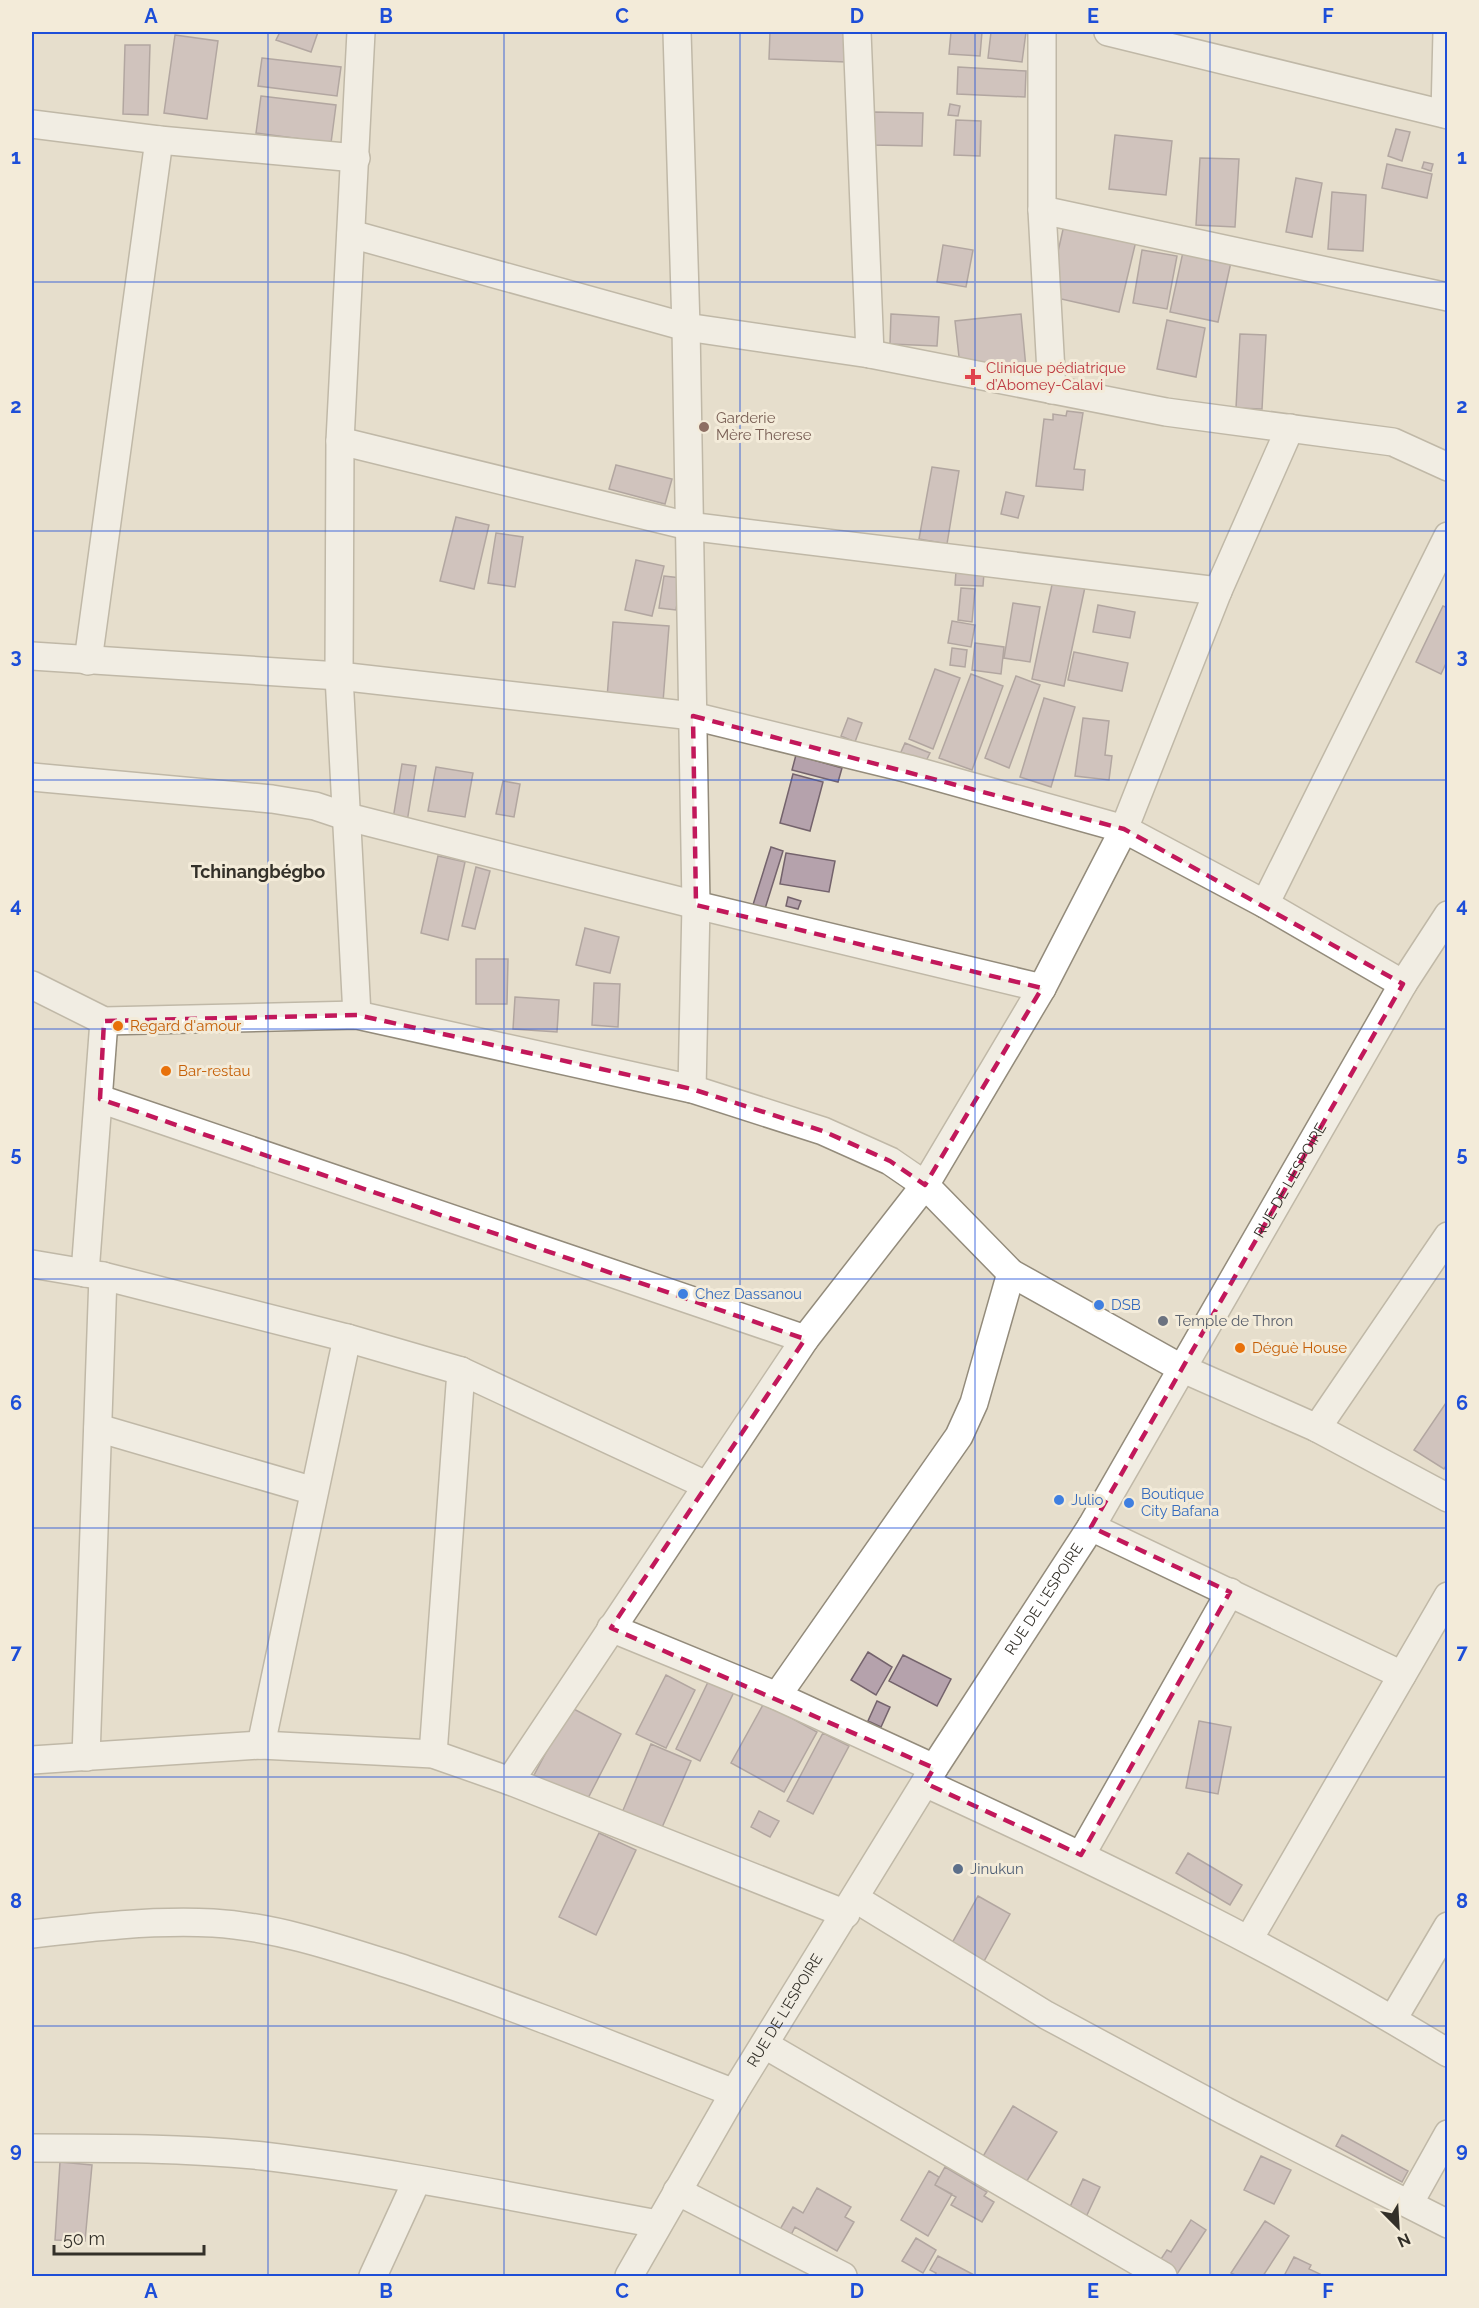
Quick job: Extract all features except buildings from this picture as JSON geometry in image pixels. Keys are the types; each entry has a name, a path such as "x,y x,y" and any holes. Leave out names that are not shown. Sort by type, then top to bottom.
{"street":[{"path":"357,1015 339,676 340,441 361,32"},
{"path":"676,32 686,327 696,905 692,1089"},
{"path":"857,32 870,354"},
{"path":"1042,32 1042,210 1052,390"},
{"path":"1108,32 1206,42 1446,115 1447,32"},
{"path":"32,124 159,140 356,158"},
{"path":"87,661 159,140"},
{"path":"1042,210 1448,297"},
{"path":"351,234 686,327 870,354 1166,412 1393,442 1448,467"},
{"path":"510,1781 805,1339 925,1185 1042,988 1124,829 1218,591 1290,428"},
{"path":"340,441 688,526 1218,591"},
{"path":"1265,904 1448,536"},
{"path":"32,656 339,676 693,716 909,769 1124,829 1265,904 1403,984"},
{"path":"32,777 272,799 315,806 348,817 696,905 1042,988"},
{"name":"RUE DE L'ESPOIRE","path":"629,2277 734,2093 930,1775 1091,1527 1403,984 1448,915"},
{"path":"32,985 104,1021 357,1015 692,1089 823,1131 891,1161 925,1185 1011,1273 1181,1368 1317,1428 1448,1498"},
{"path":"86,1756 98,1428 94,1275 104,1021"},
{"path":"100,1099 805,1339"},
{"path":"1317,1428 1448,1236"},
{"path":"32,1264 94,1275 347,1338 461,1371 706,1485"},
{"path":"777,1696 959,1436 974,1403 1011,1273"},
{"path":"261,1745 347,1338"},
{"path":"433,1754 461,1371"},
{"path":"98,1428 314,1491"},
{"path":"1091,1527 1402,1675"},
{"path":"1081,1854 1230,1592"},
{"path":"1249,1939 1448,1596"},
{"path":"611,1628 777,1696 1249,1939 1393,2019 1448,2053"},
{"path":"32,1760 261,1745 433,1754 851,1906 1046,2015 1225,2111 1410,2202 1448,2224"},
{"path":"32,1934 146,1922 215,1923 276,1932 337,1947 480,1995 734,2093"},
{"path":"1393,2019 1448,1926"},
{"path":"765,2045 1163,2277"},
{"path":"1410,2202 1448,2134"},
{"path":"32,2148 111,2148 261,2156 417,2180 658,2224"},
{"path":"373,2277 417,2180"},
{"path":"677,2191 842,2276"}],"highlighted area":[{"path":"693,716 1124,829 1403,984 1091,1527 1230,1592 1081,1855 925,1783 934,1768 611,1628 805,1339 100,1099 104,1021 357,1015 692,1089 823,1131 890,1161 925,1185 1042,988 696,905"}],"place":[{"name":"Clinique pédiatrique d’Abomey-Calavi","path":"973,377"},
{"name":"Garderie Mère Therese","path":"704,427"},
{"name":"Regard d'amour","path":"118,1026"},
{"name":"Bar-restau","path":"166,1071"},
{"name":"Chez Dassanou","path":"683,1294"},
{"name":"DSB","path":"1099,1305"},
{"name":"Temple de Thron","path":"1163,1321"},
{"name":"Déguè House","path":"1240,1348"},
{"name":"Julio","path":"1059,1500"},
{"name":"Boutique City Bafana","path":"1129,1503"},
{"name":"Jinukun","path":"958,1869"}],"district":[{"name":"Tchinangbégbo","path":"258,872"}]}
